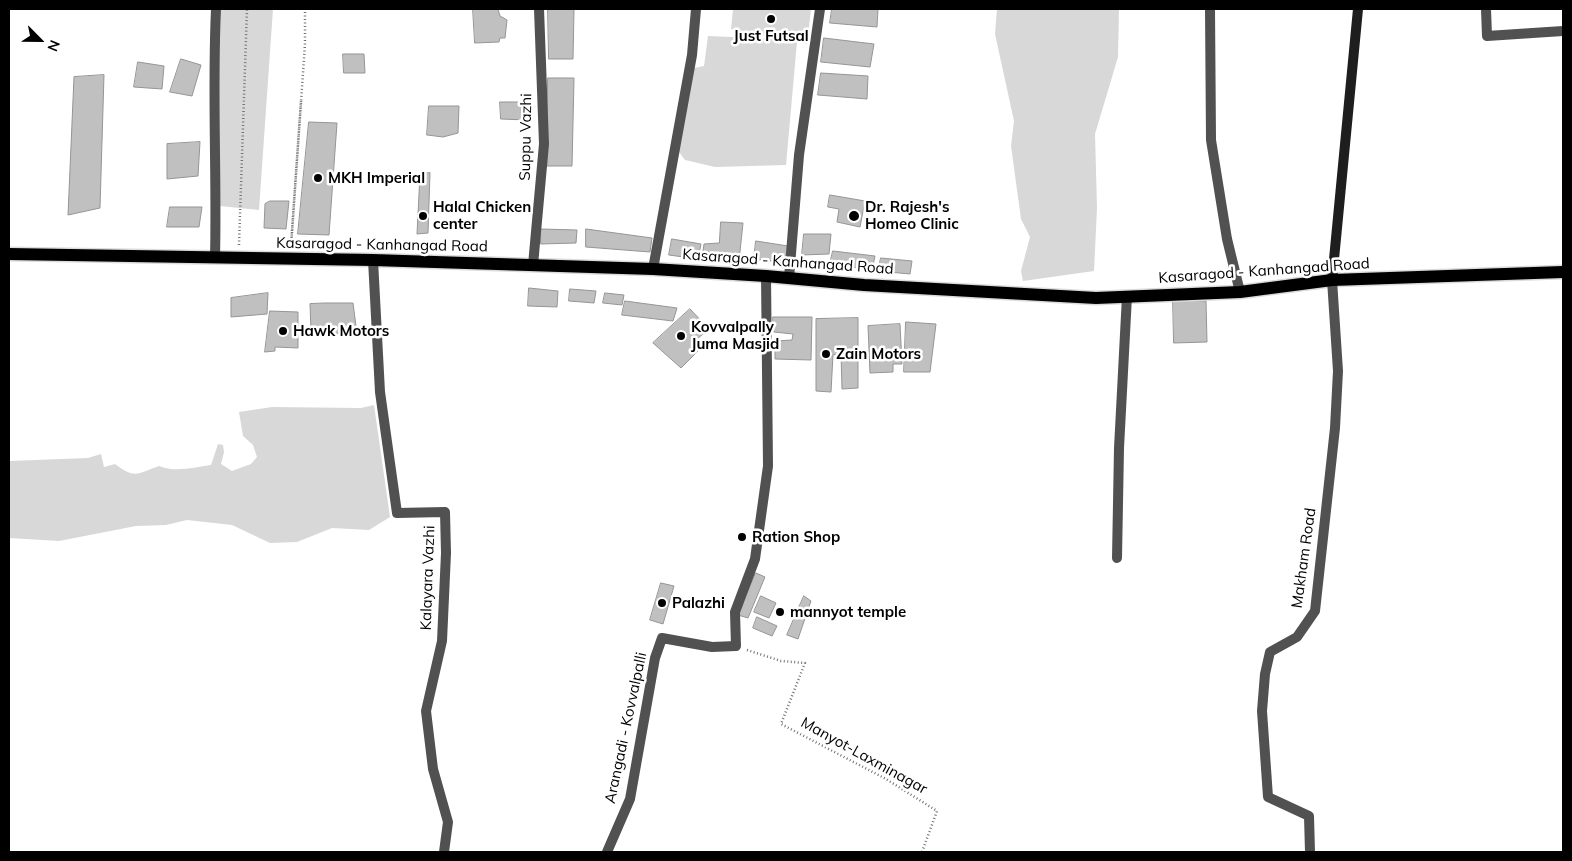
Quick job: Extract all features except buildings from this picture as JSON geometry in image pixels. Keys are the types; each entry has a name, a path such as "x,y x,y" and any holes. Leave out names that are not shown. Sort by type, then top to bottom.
{"main road":[{"name":"Kasaragod - Kanhangad Road","path":"9,254 373,260 653,269 766,276 864,286 1096,298 1240,292 1332,280 1563,272"}],"street":[{"path":"216,9 214,121 217,207 216,258"},
{"name":"Suppu Vazhi","path":"533,265 544,144 539,9"},
{"path":"653,269 692,55 696,9"},
{"path":"789,278 799,155 820,9"},
{"path":"1210,9 1211,140 1227,239 1240,292"},
{"path":"1332,280 1358,9"},
{"path":"1486,9 1487,36 1563,31"},
{"name":"Kalayara Vazhi","path":"373,260 380,392 397,513 445,512 446,553 442,641 426,711 433,769 448,822 444,852"},
{"path":"736,646 735,612 756,559 768,466 766,276"},
{"name":"Makham Road","path":"1310,852 1309,816 1268,797 1262,711 1265,674 1270,652 1297,637 1314,611 1335,428 1338,380 1332,280"},
{"path":"1117,558 1119,448 1127,296"},
{"name":"Arangadi - Kovvalpalli","path":"608,852 630,799 656,658 662,638 712,647 736,646"}],"path":[{"path":"238,259 247,9"},
{"path":"290,259 305,9"},
{"name":"Manyot-Laxminagar","path":"736,646 781,661 805,663 782,724 886,779 937,811 922,852"}],"shaded area":[{"path":"220,9 273,9 259,210 220,206 216,111"},
{"path":"733,9 811,9 807,44 797,42 786,165 715,167 685,160 679,152 694,68 704,66 708,36 780,39 731,29"},
{"path":"997,9 1119,9 1118,57 1095,134 1097,208 1094,271 1023,281 1021,271 1030,237 1021,219 1011,146 1014,121 995,34"},
{"path":"374,405 390,517 369,530 332,528 297,542 270,543 232,525 187,520 166,525 136,526 59,541 9,538 9,461 88,458 101,454 104,467 115,464 128,472 137,474 159,466 178,469 211,465 218,444 223,445 224,452 221,464 232,471 251,464 257,457 253,445 243,436 239,412 272,407 361,408"}],"place":[{"name":"Just Futsal","path":"771,19"},
{"name":"MKH Imperial","path":"318,178"},
{"name":"Halal Chicken center","path":"423,216"},
{"name":"Dr. Rajesh's Homeo Clinic","path":"854,216"},
{"name":"Hawk Motors","path":"283,331"},
{"name":"Kovvalpally Juma Masjid","path":"681,336"},
{"name":"Zain Motors","path":"826,354"},
{"name":"Ration Shop","path":"742,537"},
{"name":"Palazhi","path":"662,603"},
{"name":"mannyot temple","path":"780,612"}]}
